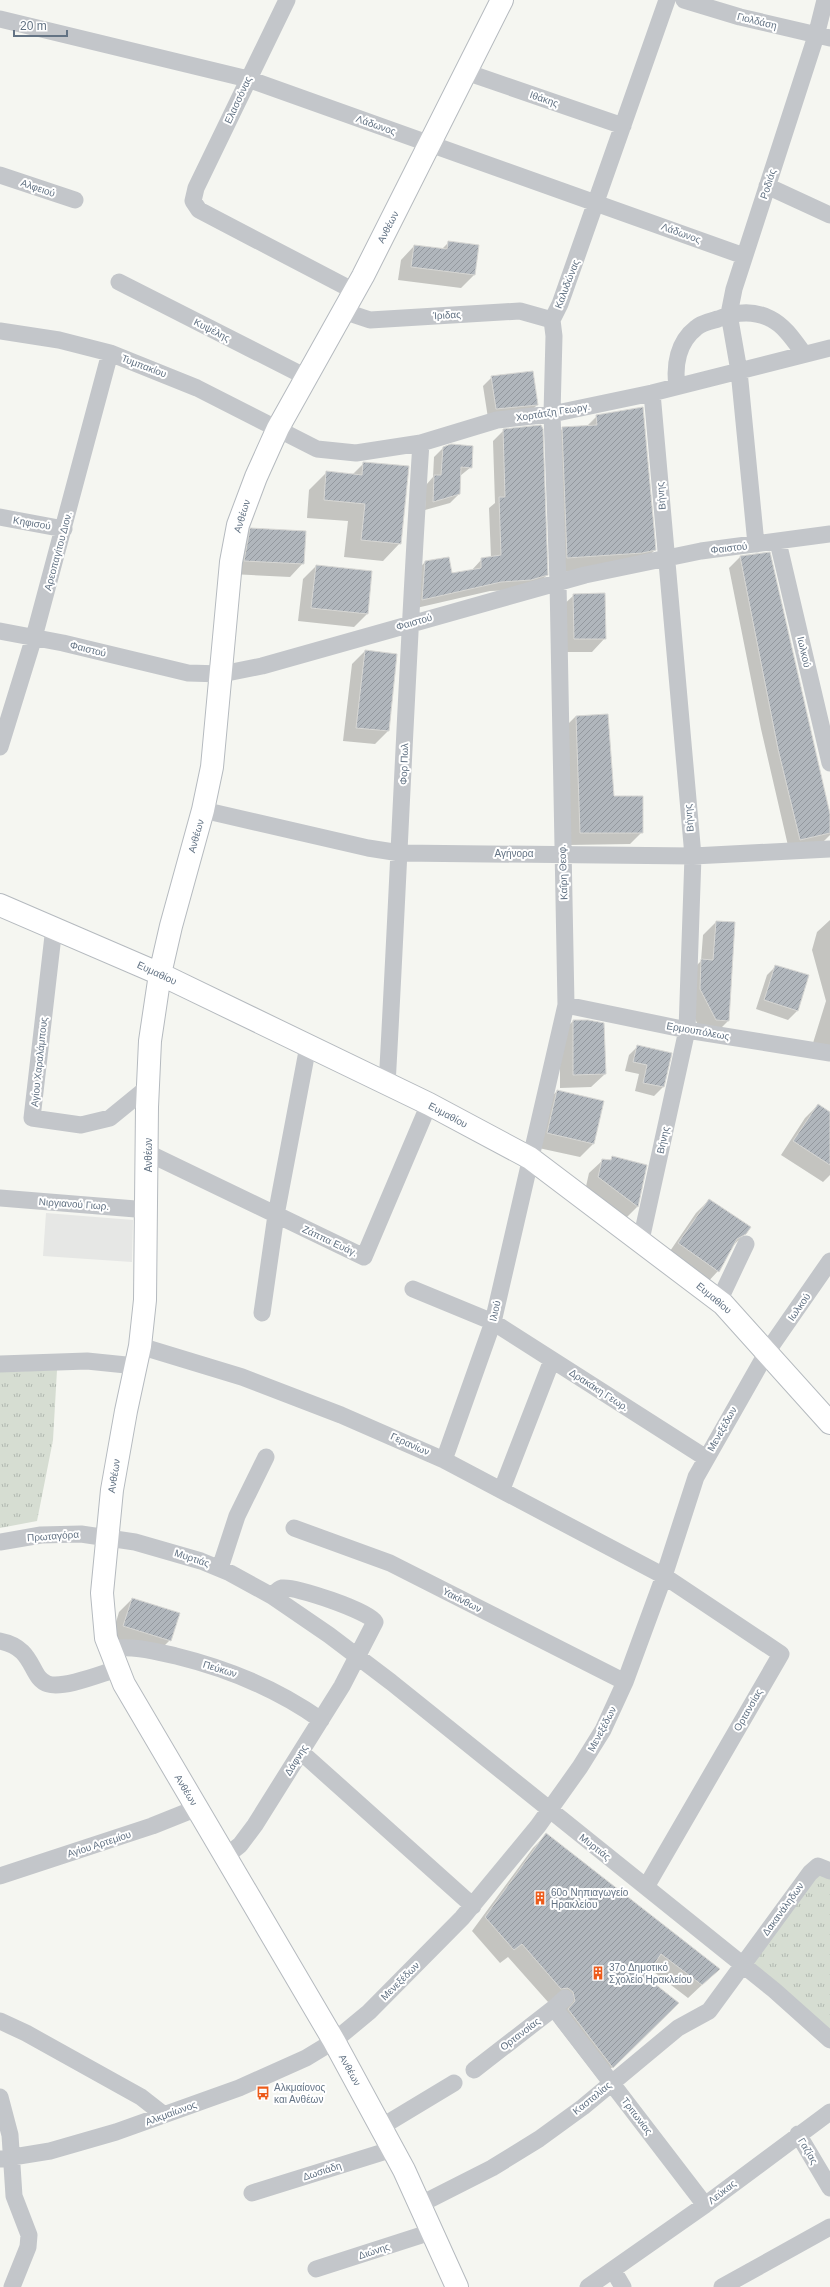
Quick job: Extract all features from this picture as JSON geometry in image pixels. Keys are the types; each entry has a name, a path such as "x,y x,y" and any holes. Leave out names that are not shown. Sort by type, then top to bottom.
{"street":[{"name":"Ελασσόνας","path":"287,0 196,188 193,201 199,210 354,292"},
{"name":"Ανθέων","path":"457,2287 393,2148 381,2126 334,2041 226,1856 152,1734 113,1659 102,1613 106,1537 119,1450 138,1356 147,1276 148,1088 150,1041 160,974 171,926 203,810 212,768 222,674 231,562 238,525 256,477 278,428 354,292 466,72 500,0"},
{"name":"Καλυδώνας","path":"558,582 552,414 554,336 552,320 560,304 667,0"},
{"name":"Γιολδάση","path":"684,0 823,37"},
{"name":"Ροδιάς","path":"739,371 729,314 744,256 767,186 823,37 825,0"},
{"name":"Λάδωνος","path":"0,19 248,79 744,256"},
{"name":"Ιθάκης","path":"466,72 623,126"},
{"name":"Αλφειού","path":"0,175 75,200"},
{"path":"767,186 830,215"},
{"name":"Κυψέλης","path":"118,282 306,377"},
{"name":"Ίριδας","path":"343,311 370,320 520,312 552,320"},
{"path":"677,386 675,371 677,357 683,343 696,328 729,314 758,313 772,319 788,333 804,354"},
{"name":"Τυμπακίου","path":"0,331 59,340 110,353 183,382 278,428"},
{"name":"Χορτάτζη Γεωργ.","path":"278,428 317,449 356,453 421,443 497,420 552,414 652,393 830,348"},
{"name":"Αρεοπαγίτου Διον.","path":"0,748 34,637 110,353"},
{"path":"739,371 756,544"},
{"name":"Βήνης","path":"641,1240 687,1030 693,856 652,393"},
{"name":"Φορ Πωλ","path":"387,1085 400,852 410,623 421,443"},
{"name":"Κηφισού","path":"0,517 64,529"},
{"name":"Φαιστού","path":"0,631 34,637 177,671 222,674 262,666 558,582 667,558 830,534"},
{"name":"Ιωλκού","path":"778,542 830,763"},
{"name":"Καΐρη Θεοφ.","path":"530,1158 566,1005 558,582"},
{"name":"Αγήνορα","path":"203,810 368,848 400,852 562,853 693,856 830,849"},
{"name":"Ευμαθίου","path":"0,905 160,974 429,1104 530,1158 641,1240 719,1301 746,1327 830,1424"},
{"name":"Αγίου Χαραλάμπους","path":"54,927 32,1118 81,1125 110,1118 148,1088"},
{"name":"Ερμουπόλεως","path":"566,1005 687,1030 830,1053"},
{"path":"262,1313 276,1216 308,1046"},
{"name":"Ζάππα Ευάγ.","path":"148,1153 276,1216 364,1257 429,1104"},
{"name":"Ιλιού","path":"444,1460 493,1322 530,1158"},
{"name":"Νιργιανού Γιωρ.","path":"0,1198 148,1210"},
{"path":"719,1301 746,1244"},
{"name":"Ιωλκού","path":"767,1352 830,1261"},
{"name":"Δρακάκη Γεωρ.","path":"414,1289 493,1322 706,1458"},
{"name":"Μενεξέδων","path":"334,2041 374,2007 473,1906 549,1810 593,1747 625,1682 664,1576 696,1477 767,1352"},
{"name":"Γερανίων","path":"0,1364 87,1361 138,1356 242,1377 341,1415 444,1460 664,1576"},
{"path":"502,1490 552,1360"},
{"path":"220,1568 237,1516 266,1457"},
{"name":"Υακίνθων","path":"294,1528 390,1563 625,1682"},
{"name":"Πρωταγόρα","path":"0,1542 64,1534 106,1537"},
{"name":"Μυρτιάς","path":"106,1537 166,1550 220,1568 272,1596 311,1621 742,1964 830,2040"},
{"name":"Ορτανσίας","path":"646,1887 781,1654 664,1576"},
{"path":"272,1596 280,1588 293,1590 354,1608 370,1616 375,1622 358,1657"},
{"name":"Πεύκων","path":"0,1641 14,1645 25,1652 40,1678 47,1684 59,1684 113,1659 130,1648 152,1651 224,1670 275,1690 321,1720"},
{"name":"Δάφνης","path":"226,1856 247,1837 321,1720 358,1657"},
{"path":"301,1752 473,1906"},
{"name":"Αγίου Αρτεμίου","path":"0,1876 152,1826 197,1808"},
{"name":"Δακανάληδων","path":"742,1964 810,1873 818,1866 830,1871"},
{"name":"Κασταλίας","path":"419,2205 492,2168 539,2139 583,2107 611,2082 678,2028 709,2011 742,1964"},
{"name":"Ορτανσίας","path":"474,2070 559,2003"},
{"name":"Τριτωνίας","path":"559,2003 611,2082 705,2205"},
{"path":"0,2021 26,2033 141,2097 164,2115"},
{"name":"Αλκμαίωνος","path":"6,2158 50,2151 93,2140 164,2115 261,2078 306,2058 334,2041"},
{"path":"381,2126 454,2083"},
{"path":"0,2097 9,2129 6,2158 14,2196 30,2235 28,2247 12,2287"},
{"name":"Λεύκας","path":"588,2287 705,2205 798,2134 830,2112"},
{"name":"Γαζίας","path":"798,2134 830,2188"},
{"name":"Δωσιάδη","path":"252,2193 393,2148"},
{"path":"722,2287 830,2227"},
{"name":"Διώνης","path":"316,2270 431,2232"},
{"path":"612,2270 622,2287"}],"shaded area":[{"path":"46,1213 133,1220 132,1262 43,1256"}],"green space":[{"path":"57,1370 53,1440 37,1521 0,1528 0,1372"},
{"path":"818,1866 830,1874 830,2039 753,1963"}],"building":[{"path":"448,241 479,245 475,275 411,267 414,245 447,249"},
{"path":"533,371 538,405 496,409 491,376"},
{"path":"643,407 656,550 642,553 567,558 562,427 597,425 596,415"},
{"path":"541,425 543,429 548,575 531,580 501,582 422,600 425,561 449,557 452,573 481,568 481,558 501,555 499,497 505,497 503,429"},
{"path":"451,444 473,446 472,468 461,467 460,494 433,502 434,475 441,475 443,447"},
{"path":"363,462 409,466 401,544 361,540 365,504 324,500 326,471 362,475"},
{"path":"250,528 306,531 304,564 244,561"},
{"path":"770,552 830,814 830,833 800,840 778,749 740,556"},
{"path":"316,565 372,571 368,614 311,608"},
{"path":"605,593 606,639 574,639 573,594"},
{"path":"365,650 397,654 389,731 356,728"},
{"path":"608,714 614,796 643,796 643,833 580,833 576,716"},
{"path":"716,921 735,922 729,1021 716,1020 700,989 701,959 713,960"},
{"path":"775,965 809,975 798,1011 764,1000"},
{"path":"573,1020 588,1020 604,1023 606,1074 573,1075"},
{"path":"637,1045 672,1053 664,1087 643,1083 647,1065 633,1062"},
{"path":"557,1090 604,1101 594,1144 547,1133"},
{"path":"818,1104 830,1112 830,1165 793,1141"},
{"path":"612,1156 647,1165 638,1207 598,1177 602,1159 611,1160"},
{"path":"709,1199 751,1227 746,1234 737,1239 719,1272 678,1243"},
{"path":"132,1598 180,1613 171,1641 123,1626"},
{"name":"37ο Δημοτικό Σχολείο Ηρακλείου","path":"546,1833 720,1969 702,1985 661,1954 646,1977 679,2003 613,2068 568,2009 575,2001 573,1992 568,1988 561,1989 522,1944 514,1950 485,1917"}],"place":[{"name":"60ο Νηπιαγωγείο Ηρακλείου","path":"540,1898"},
{"name":"37ο Δημοτικό Σχολείο Ηρακλείου","path":"598,1973"},
{"name":"Αλκμαίονος και Ανθέων","path":"263,2093"}]}
